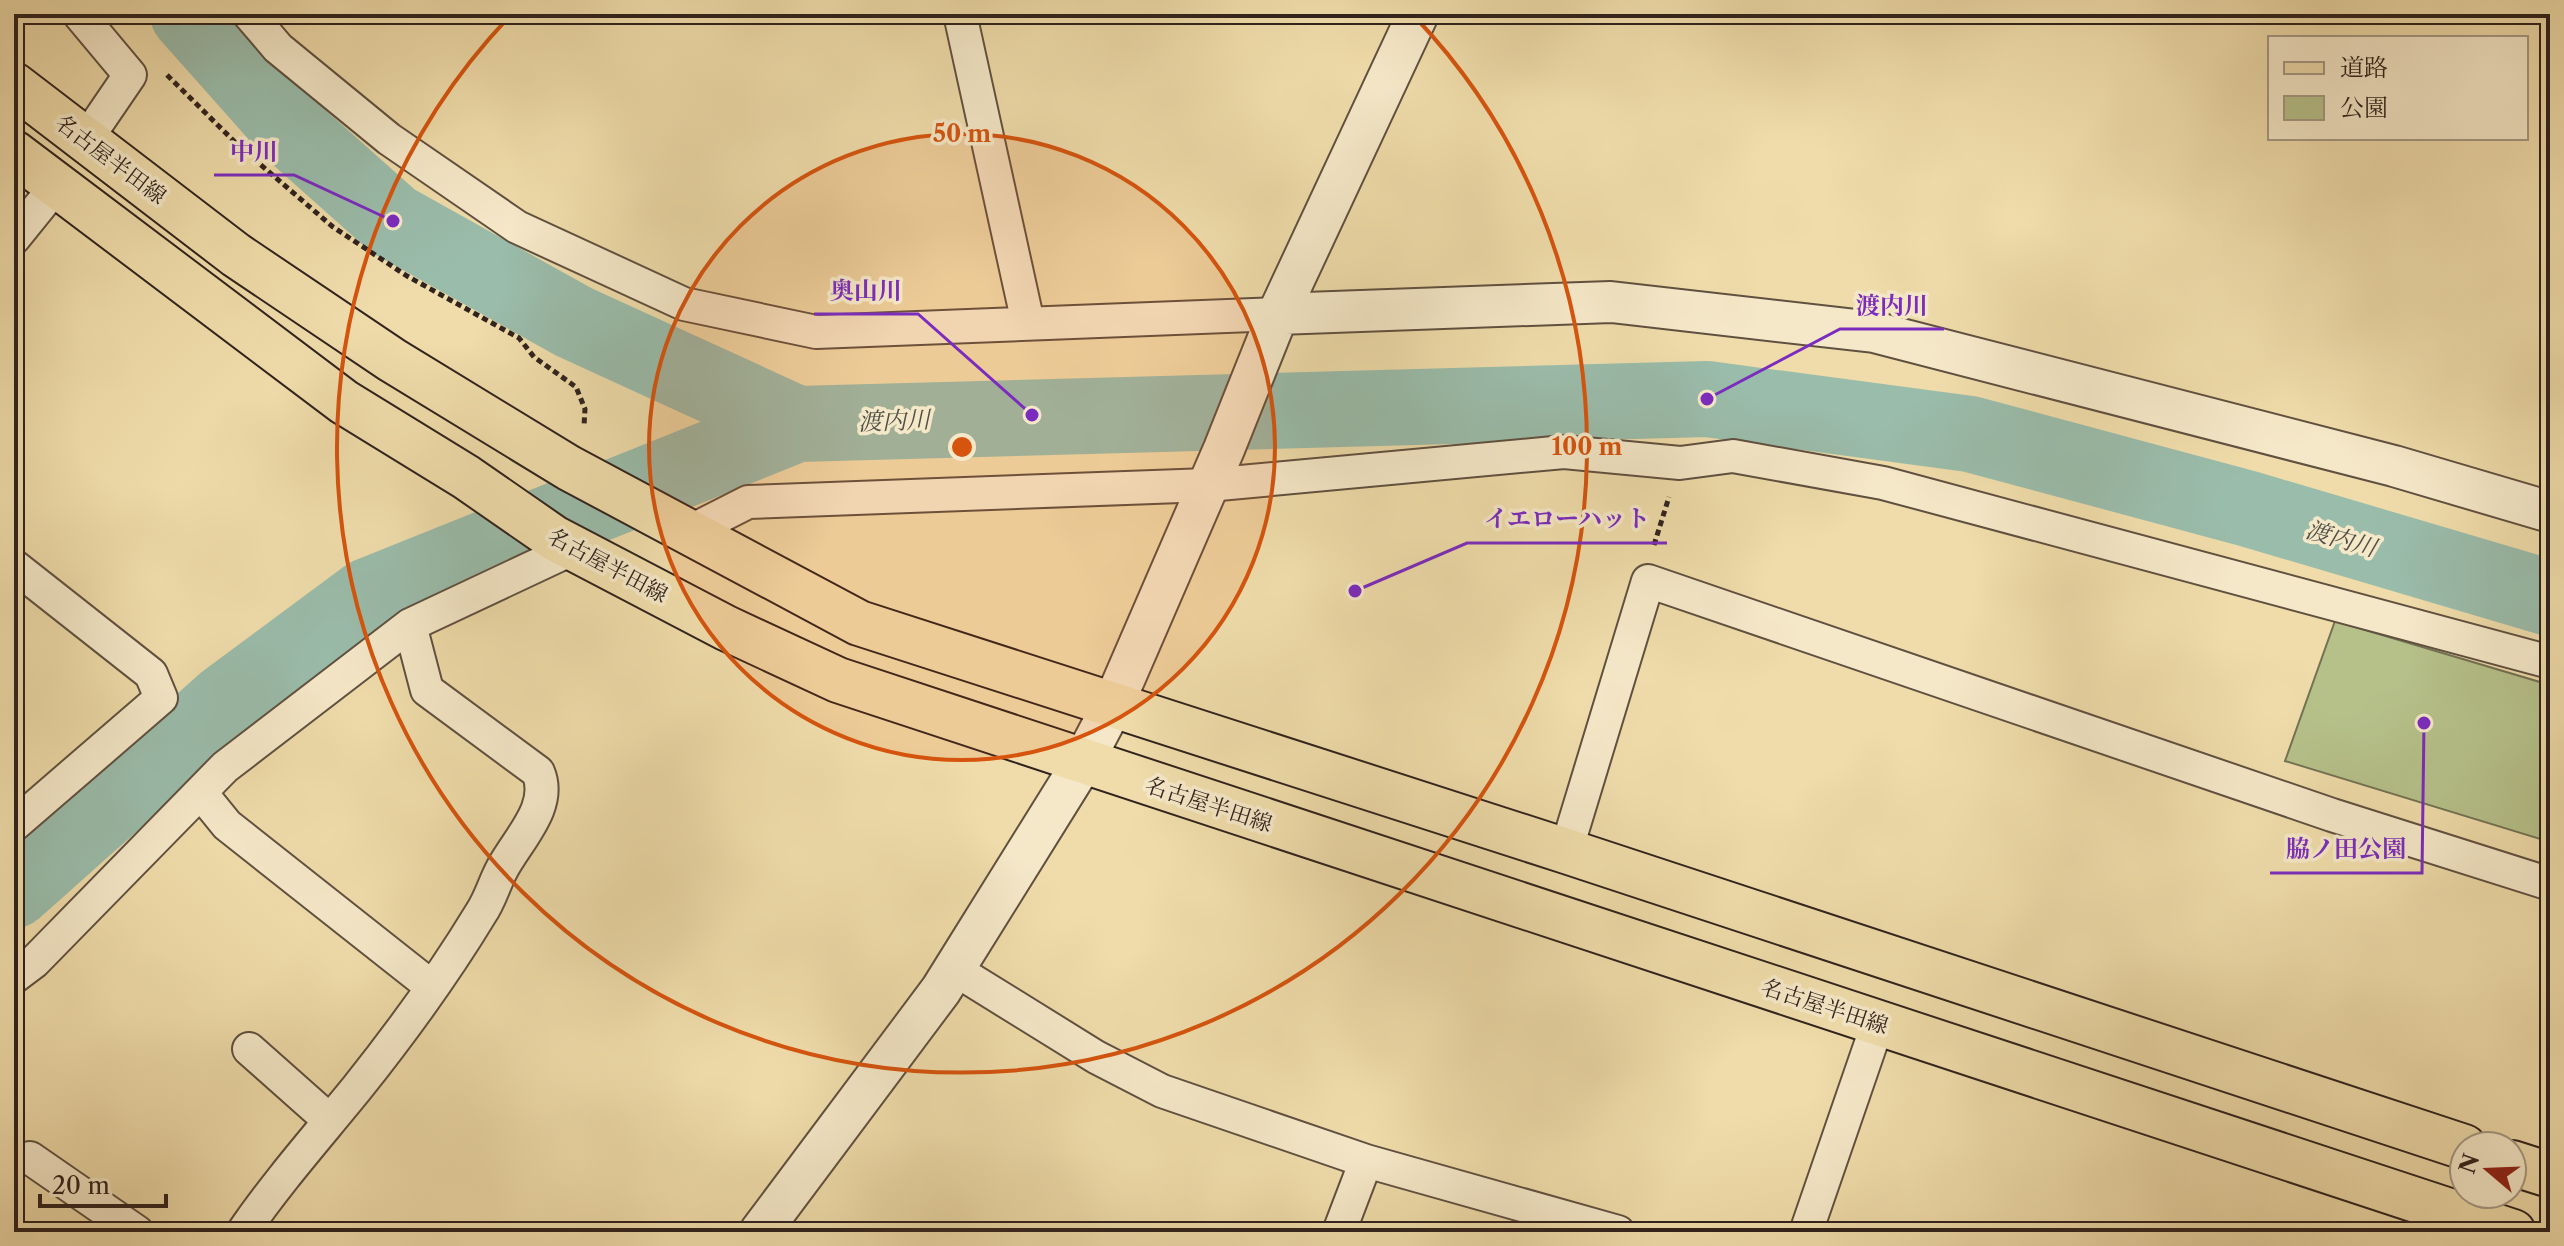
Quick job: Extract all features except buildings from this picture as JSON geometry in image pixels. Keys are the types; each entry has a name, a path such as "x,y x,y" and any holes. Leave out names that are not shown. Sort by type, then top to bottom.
{"main road":[{"name":"名古屋半田線","path":"14,85 262,272 392,360 569,468 859,623 1566,851 2448,1142"},
{"name":"名古屋半田線","path":"14,153 344,402 466,477 564,543 726,628 838,680 2513,1232"},
{"path":"2528,1168 2550,1175"}],"street":[{"path":"79,14 130,75 85,141"},
{"path":"249,14 278,48 389,139 517,227 684,304 816,332 1028,323 1272,329 1611,302 1874,332 2394,466 2550,512"},
{"path":"960,14 1028,323"},
{"path":"760,1232 954,969 1083,762 1113,705 1224,449 1272,329 1418,14"},
{"path":"14,238 56,186"},
{"path":"687,533 748,502 1208,485 1564,452 1680,463 1733,456 1883,483 2550,662"},
{"path":"14,977 34,962 225,767 410,625 564,543"},
{"path":"14,566 151,674 161,698 14,825"},
{"path":"1566,851 1648,581 2317,810 2550,884"},
{"path":"243,1232 279,1180 432,987 483,911 501,870 541,803 545,786 538,772 427,690 410,625"},
{"path":"201,793 227,825 432,987"},
{"path":"954,969 1096,1057 1162,1091 1366,1161 1618,1232"},
{"path":"1806,1232 1878,1023"},
{"path":"249,1049 329,1120"},
{"path":"30,1158 137,1232"},
{"path":"1339,1232 1366,1161"}],"path":[{"path":"166,74 240,147 333,227 407,276 519,338 534,357 576,387 585,409 584,434 569,468"},
{"path":"1648,581 1655,544 1680,463"}],"green space":[{"path":"2335,621 2550,685 2550,842 2285,761"}],"waterway":[{"path":"188,14 292,131 393,221 574,322 797,424"},
{"name":"渡内川","path":"14,890 225,702 368,596 797,424 1707,399 1970,434 2249,509 2550,598"}],"place":[{"name":"中川","path":"393,221"},
{"name":"渡内川","path":"1707,399"},
{"name":"奥山川","path":"1032,415"},
{"name":"イエローハット","path":"1355,591"},
{"name":"脇ノ田公園","path":"2424,723"}]}
